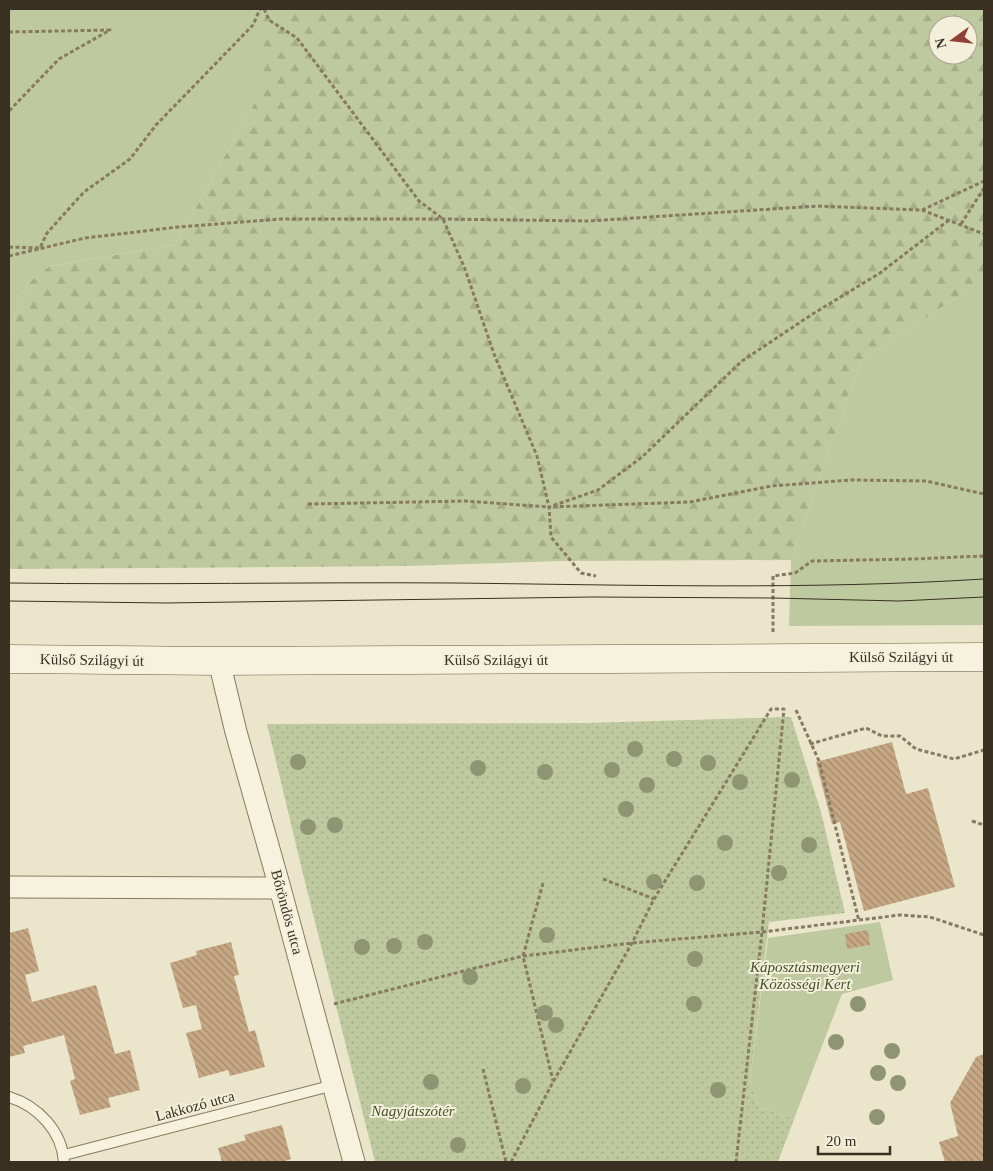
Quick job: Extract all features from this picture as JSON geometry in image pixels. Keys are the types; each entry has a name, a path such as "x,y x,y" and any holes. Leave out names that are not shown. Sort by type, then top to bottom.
{"street":[{"name":"Külső Szilágyi út","path":"9,659 219,661 984,657"},
{"name":"Bőröndös utca","path":"219,661 236,732 354,1162"},
{"path":"9,888 280,888"}],"lane":[{"name":"Lakkozó utca","path":"9,1097 29,1105 44,1118 58,1137 64,1159 334,1085"}],"path":[{"path":"40,248 47,233 84,192 130,159 156,124 253,25 260,9"},
{"path":"264,9 269,20 297,38 419,201 443,219 466,269 494,354 537,456 549,507 550,537 581,573 596,576"},
{"path":"9,32 110,30 59,59 9,111"},
{"path":"922,210 984,181"},
{"path":"960,224 984,188"},
{"path":"9,256 85,238 178,227 262,220 443,219 589,221 818,206 922,210 984,234"},
{"path":"549,507 598,490 642,457 742,361 811,315 880,274 949,220"},
{"path":"9,247 40,248"},
{"path":"308,504 465,501 549,507 690,502 771,486 852,480 926,481 984,494"},
{"path":"773,633 773,576 795,573 812,561 912,560 984,556"},
{"path":"511,1162 553,1082 632,943 654,899 771,709 784,709 762,932 736,1162"},
{"path":"796,710 819,761 859,920"},
{"path":"810,744 866,728 882,736 900,736 916,749 954,759 984,750"},
{"path":"972,822 984,825"},
{"path":"603,879 654,899"},
{"path":"543,883 523,956 553,1082"},
{"path":"327,1006 523,956 632,943 762,932 900,915 930,917 984,936"},
{"path":"483,1069 506,1162"}],"green space":[{"path":"9,9 257,9 257,99 175,245 50,266 27,284 9,334"},
{"path":"257,9 984,9 984,279 861,361 791,560 564,561 407,566 9,569 9,334 27,284 50,266 175,245 257,99"},
{"path":"984,279 984,625 789,626 791,560 861,361"},
{"name":"Nagyjátszótér","path":"791,717 821,812 845,913 769,922 750,1080 759,1107 794,1119 778,1162 375,1162 267,724 587,723"},
{"name":"Káposztásmegyeri Közösségi Kert","path":"880,922 893,980 842,994 794,1119 759,1107 750,1080 768,938"}],"building":[{"path":"892,742 906,794 928,788 955,887 864,911 840,822 832,824 816,762"},
{"path":"28,928 39,971 25,975 32,1002 96,985 115,1054 130,1050 140,1090 108,1098 111,1107 80,1115 70,1081 75,1079 64,1035 23,1046 25,1053 9,1057 9,933"},
{"path":"868,930 870,945 847,949 845,934"},
{"path":"231,942 239,975 234,976 249,1032 255,1030 265,1067 230,1076 228,1070 199,1078 186,1033 202,1029 196,1005 183,1008 170,963 197,955 196,951"},
{"path":"984,1054 984,1162 945,1162 939,1142 958,1136 950,1103 976,1057"},
{"path":"282,1125 291,1159 282,1162 222,1162 218,1148 246,1140 244,1135"}],"tram line":[{"path":"9,583 455,583 786,586 984,579"},
{"path":"9,601 165,603 592,597 899,601 984,597"}]}
